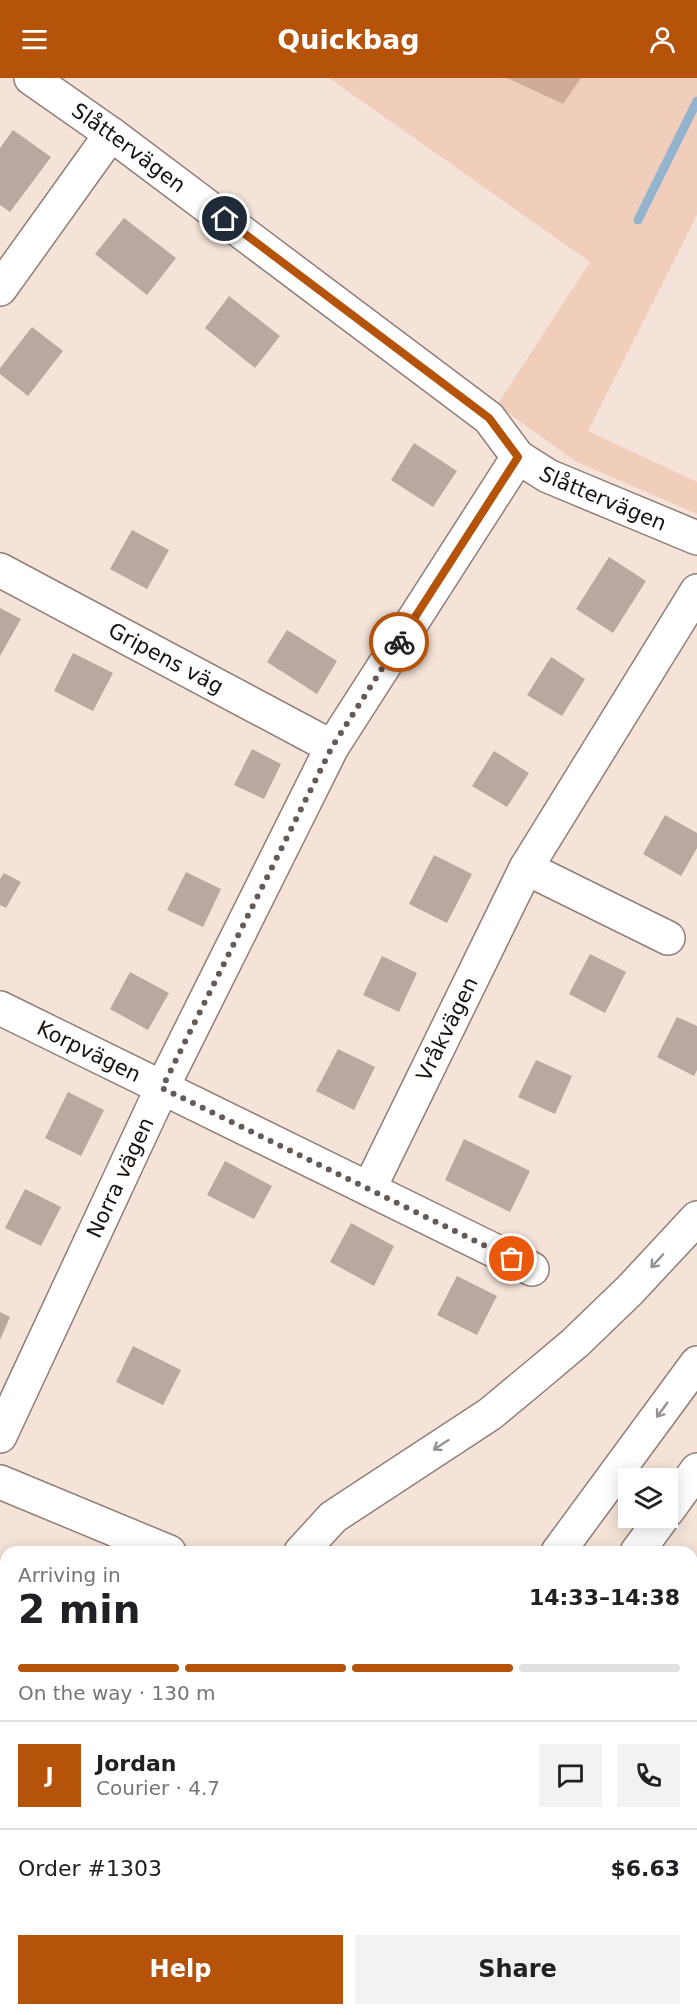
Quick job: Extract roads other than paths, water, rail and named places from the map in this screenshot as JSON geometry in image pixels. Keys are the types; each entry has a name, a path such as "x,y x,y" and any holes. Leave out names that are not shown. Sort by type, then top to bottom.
{"main road":[{"name":"Slåttervägen","path":"30,78 111,134 489,418 518,457 548,476 697,538"},
{"path":"0,289 111,134"},
{"name":"Norra vägen","path":"0,1436 162,1088 332,747 518,457"},
{"name":"Gripens väg","path":"0,570 332,747"},
{"name":"Vråkvägen","path":"369,1190 525,868 697,591"},
{"path":"525,868 668,938"},
{"name":"Korpvägen","path":"0,1008 532,1269"},
{"path":"306,1546 333,1517 490,1414 537,1375 575,1343 630,1290 697,1218"},
{"path":"562,1546 697,1363"},
{"path":"678,1496 697,1470"},
{"path":"0,1482 155,1546"},
{"path":"641,1546 655,1528"}],"waterway":[{"path":"638,220 697,101"}]}
